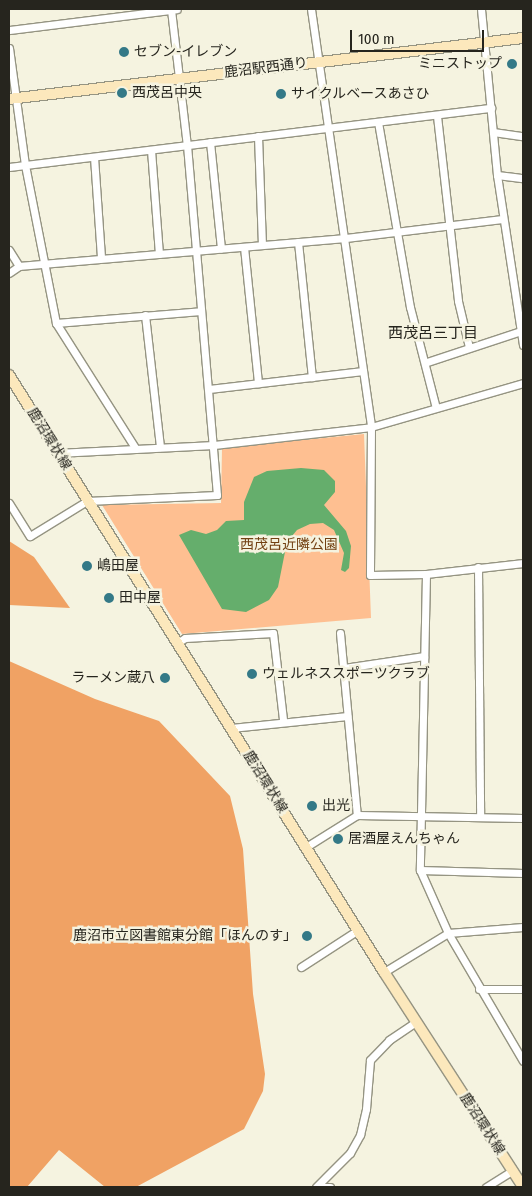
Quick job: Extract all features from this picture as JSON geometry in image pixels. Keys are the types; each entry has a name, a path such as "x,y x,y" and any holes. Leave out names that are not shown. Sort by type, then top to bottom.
{"main road":[{"name":"鹿沼駅西通り","path":"12,99 523,38"},
{"name":"鹿沼環状線","path":"9,375 384,972 523,1187"}],"street":[{"path":"9,503 30,536 87,501 217,495 186,146 171,9"},
{"path":"9,30 176,9"},
{"path":"311,9 371,427 370,575 426,574 523,563"},
{"path":"481,9 502,219 523,345"},
{"path":"9,48 12,99 56,323 136,449"},
{"path":"9,167 491,108"},
{"path":"437,116 451,226 458,302 469,347"},
{"path":"378,122 395,231 410,307 427,362 436,408"},
{"path":"493,132 523,136"},
{"path":"258,136 262,245"},
{"path":"210,142 221,248"},
{"path":"151,150 159,254"},
{"path":"94,157 101,258"},
{"path":"497,175 523,178"},
{"path":"9,273 18,266 345,238 502,219"},
{"path":"298,242 312,377"},
{"path":"244,247 258,383"},
{"path":"9,250 18,266"},
{"path":"56,323 201,310"},
{"path":"145,315 160,447"},
{"path":"427,362 521,331"},
{"path":"209,389 363,371"},
{"path":"57,453 214,445 371,427 523,383"},
{"path":"478,568 480,817"},
{"path":"426,574 419,816 420,870 448,933 479,989 522,1057"},
{"path":"177,643 185,638 273,633 283,720"},
{"path":"340,633 358,814"},
{"path":"344,668 424,656"},
{"path":"231,728 283,720 347,716"},
{"path":"306,847 358,814 523,818"},
{"path":"420,870 523,873"},
{"path":"384,972 448,933 523,927"},
{"path":"301,967 358,930"},
{"path":"479,989 523,989"},
{"path":"317,1187 350,1153 360,1135 366,1109 370,1060 390,1040 416,1022"},
{"path":"486,1187 513,1170"},
{"path":"317,1187 330,1187"}],"green space":[{"name":"西茂呂近隣公園","path":"364,434 371,618 182,634 102,505 221,503 222,448"}],"shaded area":[{"path":"301,468 324,470 335,481 335,492 324,505 346,531 351,546 349,568 345,572 341,570 344,553 334,530 323,523 310,524 297,530 287,542 278,587 269,600 246,612 222,609 179,535 191,530 206,534 217,530 226,521 244,520 244,502 254,477 267,471"},
{"path":"9,541 34,557 70,608 9,605"},
{"path":"9,661 95,699 159,721 230,796 243,849 253,994 265,1074 263,1091 244,1129 136,1187 105,1187 59,1150 27,1187 9,1187"}],"place":[{"name":"セブン-イレブン","path":"124,52"},
{"name":"ミニストップ","path":"512,64"},
{"name":"西茂呂中央","path":"122,93"},
{"name":"サイクルベースあさひ","path":"281,94"},
{"name":"嶋田屋","path":"87,566"},
{"name":"田中屋","path":"109,598"},
{"name":"ウェルネススポーツクラブ","path":"252,674"},
{"name":"ラーメン蔵八","path":"165,678"},
{"name":"出光","path":"312,806"},
{"name":"居酒屋えんちゃん","path":"338,839"},
{"name":"鹿沼市立図書館東分館「ほんのす」","path":"307,936"}],"district":[{"name":"西茂呂三丁目","path":"433,334"}]}
